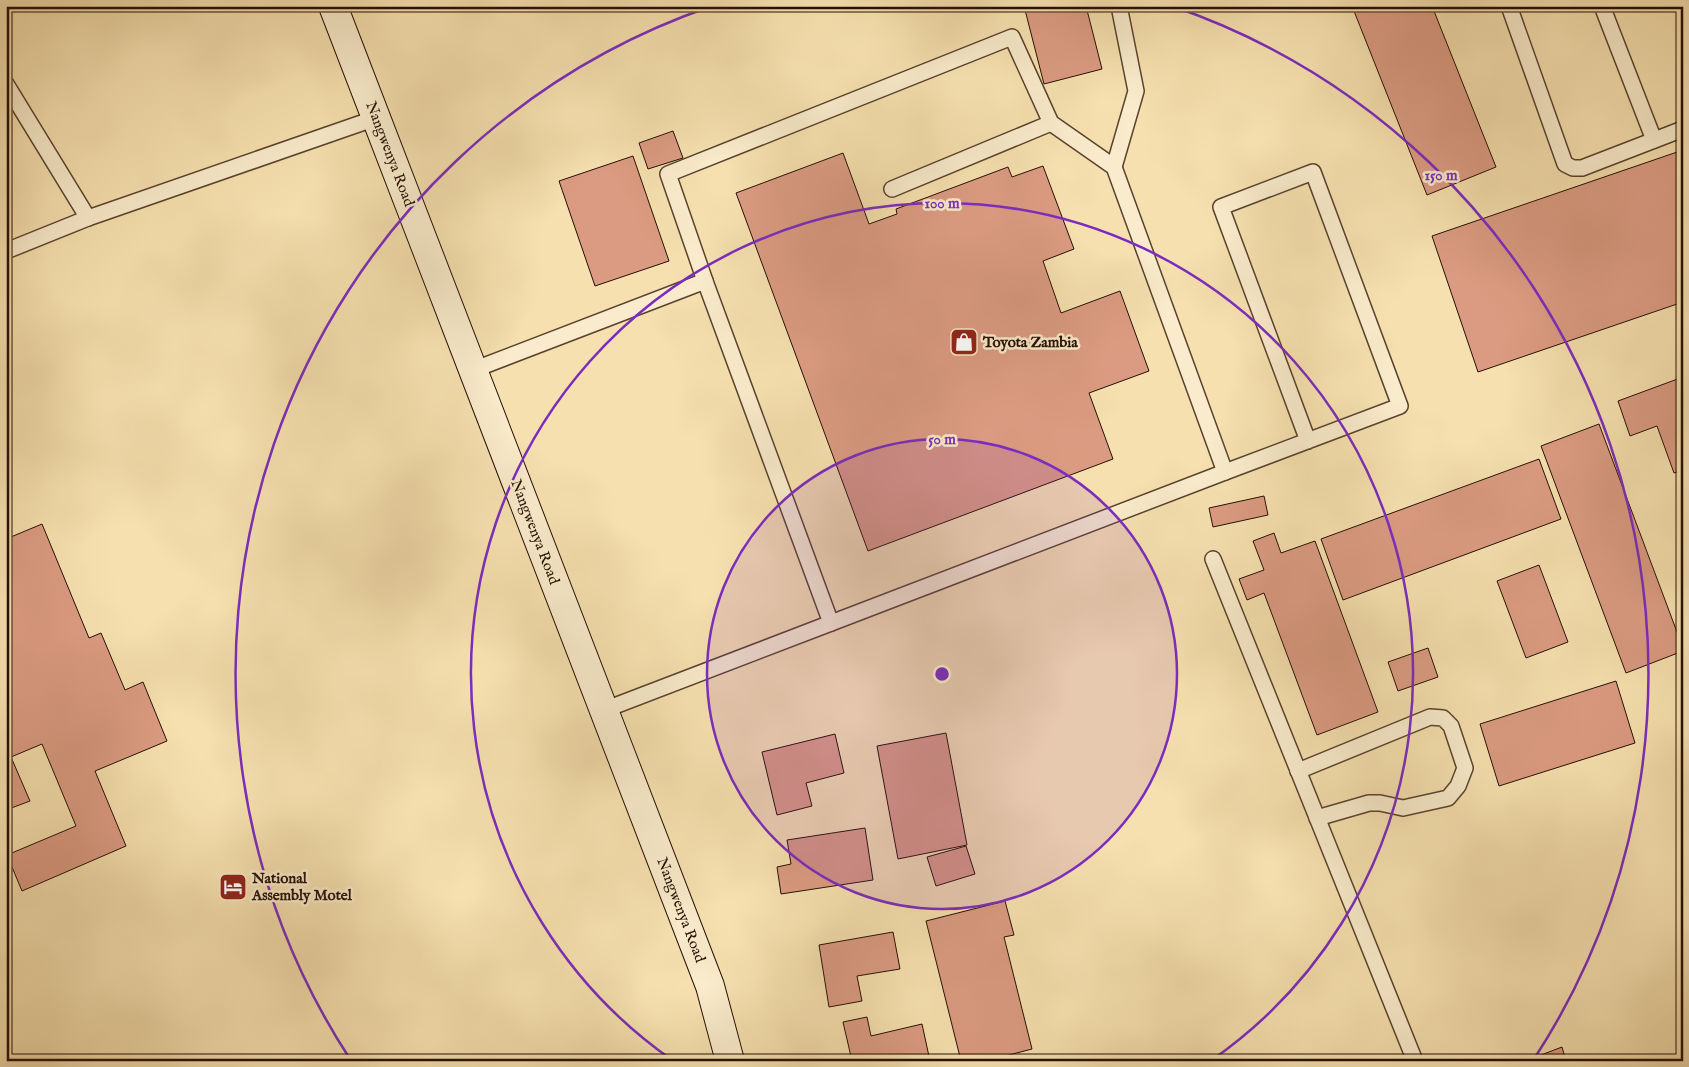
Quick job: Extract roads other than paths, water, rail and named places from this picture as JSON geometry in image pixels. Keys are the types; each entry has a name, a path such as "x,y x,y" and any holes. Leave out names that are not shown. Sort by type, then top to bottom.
{"main road":[{"name":"Nangwenya Road","path":"333,6 710,986 730,1061"}],"lane":[{"path":"1114,166 1136,92 1119,6"},
{"path":"1509,6 1565,164 1573,168 1582,168 1683,129"},
{"path":"1602,6 1654,140"},
{"path":"831,623 705,281 668,174 1012,37 1051,123 1114,166 1225,472"},
{"path":"6,84 88,218"},
{"path":"6,251 88,218 376,118"},
{"path":"892,188 1051,123"},
{"path":"604,710 1400,406 1313,172 1221,207 1308,441"},
{"path":"473,370 705,281"},
{"path":"1213,559 1415,1061"},
{"path":"1298,771 1430,717 1443,718 1451,726 1465,768 1458,786 1448,798 1403,808 1380,803 1369,803 1317,818"}],"place":[{"name":"Toyota Zambia","path":"964,342"},
{"name":"National Assembly Motel","path":"233,887"}]}
